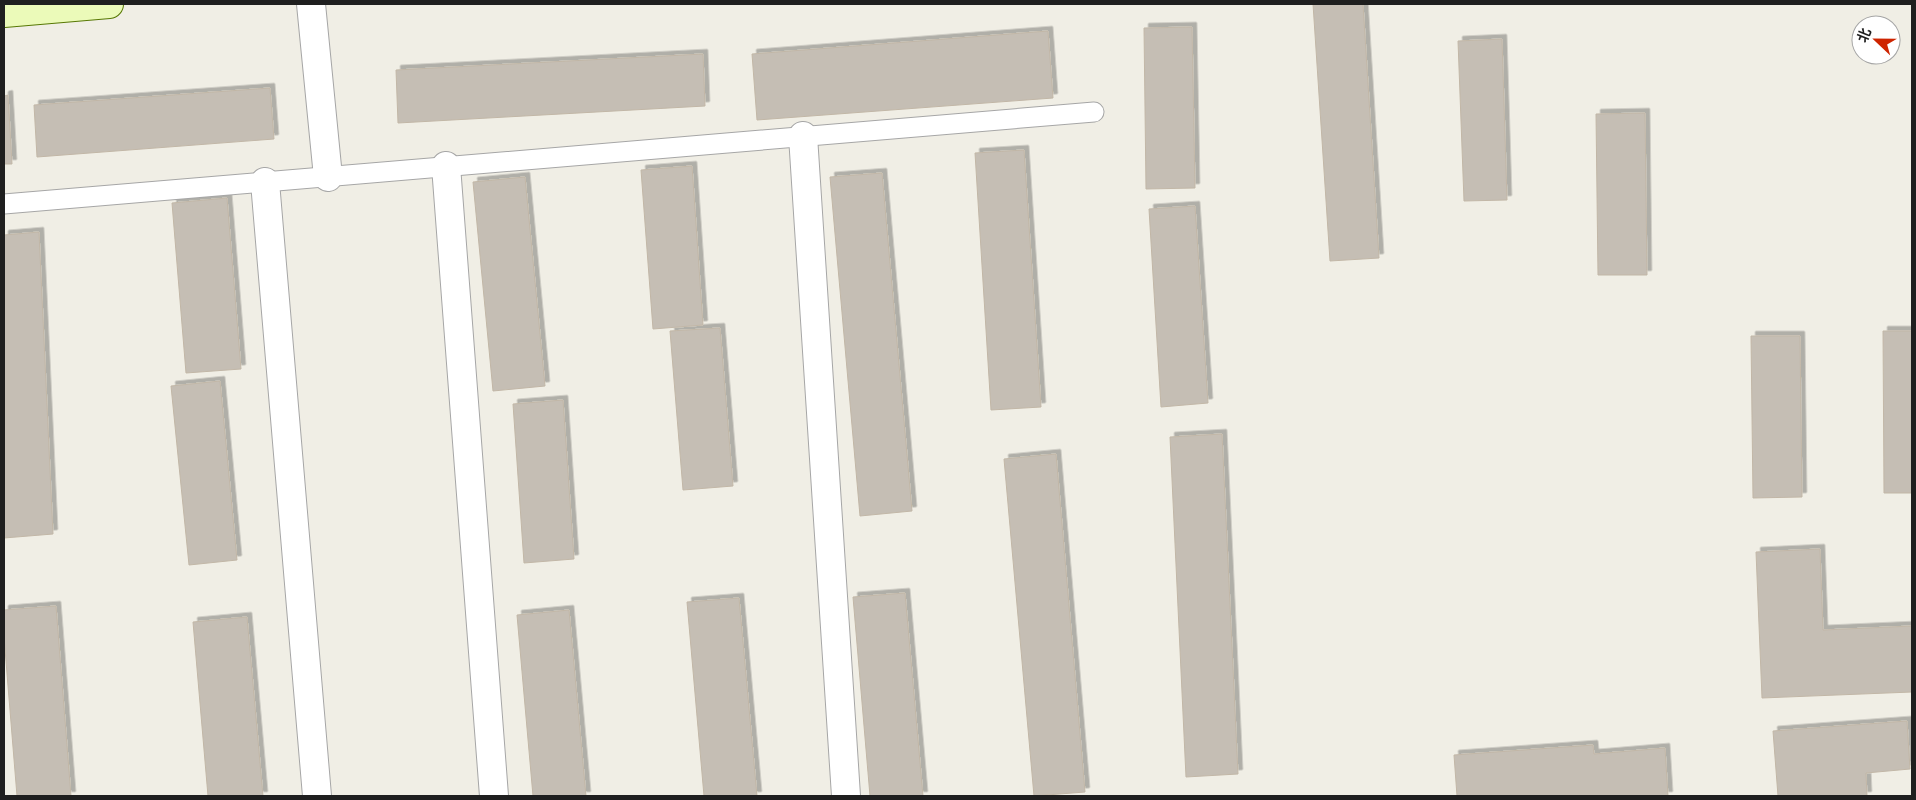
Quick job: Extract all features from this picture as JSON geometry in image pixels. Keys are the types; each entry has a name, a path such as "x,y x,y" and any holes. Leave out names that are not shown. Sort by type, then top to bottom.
{"street":[{"path":"4,13 109,4"},
{"path":"311,4 328,176"},
{"path":"803,136 846,796"},
{"path":"446,166 494,796"},
{"path":"265,182 316,796"}],"lane":[{"path":"4,204 1094,112"}],"building":[{"path":"1313,4 1363,4 1379,258 1330,261"},
{"path":"1192,27 1195,188 1146,189 1144,28"},
{"path":"1048,31 1053,98 757,120 752,54"},
{"path":"1502,39 1507,200 1464,201 1458,41"},
{"path":"703,54 705,106 398,123 396,70"},
{"path":"270,88 274,139 37,157 34,105"},
{"path":"8,95 12,164 4,164 4,96"},
{"path":"1645,113 1647,275 1598,275 1596,114"},
{"path":"1024,150 1041,407 991,410 975,153"},
{"path":"692,166 703,325 653,329 641,170"},
{"path":"882,173 912,511 860,516 830,177"},
{"path":"525,177 545,386 493,391 473,182"},
{"path":"227,198 241,369 186,373 172,203"},
{"path":"1195,206 1208,403 1161,407 1149,209"},
{"path":"39,232 53,534 4,538 4,235"},
{"path":"720,328 733,486 683,490 670,331"},
{"path":"1883,331 1912,331 1912,493 1884,493"},
{"path":"1751,336 1800,336 1802,497 1753,498"},
{"path":"220,381 237,560 189,565 171,386"},
{"path":"563,400 574,559 524,563 513,404"},
{"path":"1222,434 1238,774 1186,777 1170,437"},
{"path":"1056,454 1085,792 1034,796 1004,459"},
{"path":"1820,549 1823,630 1912,626 1912,692 1762,698 1756,552"},
{"path":"905,593 923,796 870,796 853,597"},
{"path":"739,598 757,796 704,796 687,602"},
{"path":"56,606 71,796 17,796 4,637 4,610"},
{"path":"569,610 586,796 533,796 517,615"},
{"path":"247,617 263,796 208,796 193,622"},
{"path":"1907,721 1910,769 1866,773 1867,796 1778,796 1773,731"},
{"path":"1593,745 1594,754 1665,748 1668,796 1457,796 1454,755"}]}
